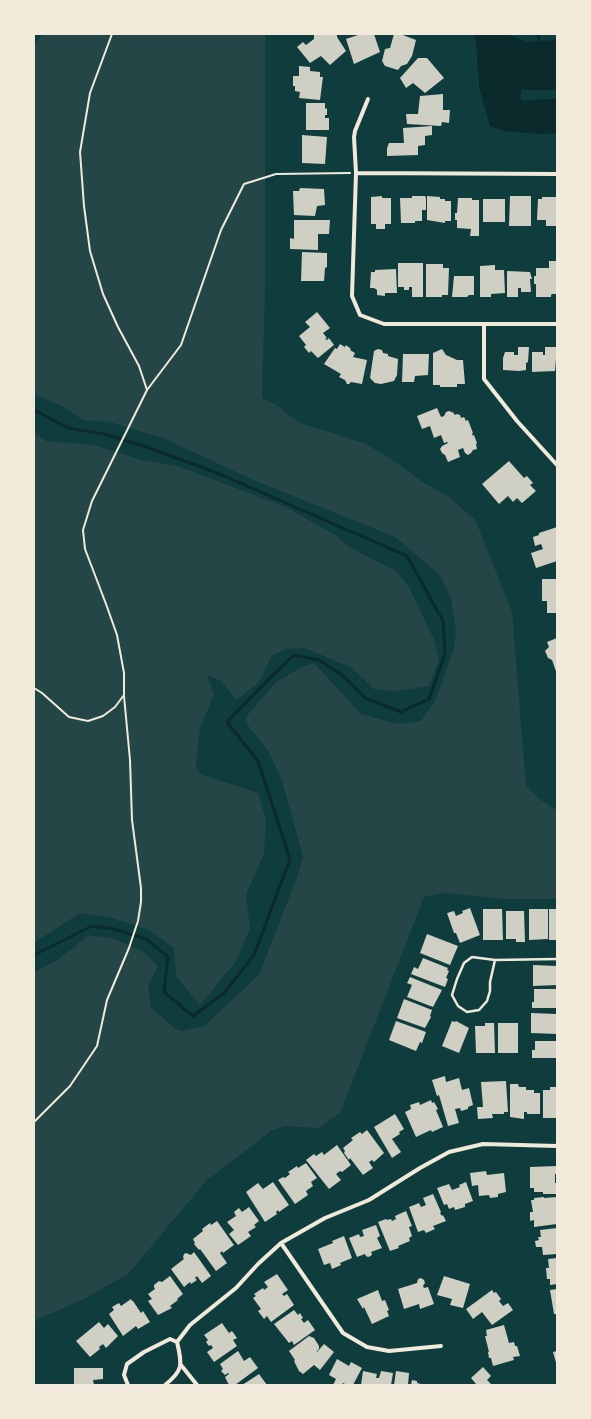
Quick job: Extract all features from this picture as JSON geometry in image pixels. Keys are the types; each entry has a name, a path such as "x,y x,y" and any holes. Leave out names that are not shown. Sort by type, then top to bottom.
{"street":[{"path":"368,99 355,130 356,173 352,296 360,315 384,324 557,324"},
{"path":"356,173 557,174"},
{"path":"484,324 484,379 517,421 557,465"},
{"path":"197,1385 181,1365 177,1342 190,1325 236,1288 258,1264 281,1243 325,1218 369,1200 420,1168 449,1152 483,1144 557,1146"},
{"path":"281,1243 343,1332 367,1347 389,1351 441,1346"},
{"path":"128,1385 124,1375 127,1364 144,1352 170,1339 177,1342"},
{"path":"165,1385 175,1377 181,1365"}],"lane":[{"path":"495,960 487,1001 479,1010 467,1012 458,1006 452,995 464,963 472,958 495,960 557,959"}],"path":[{"path":"112,34 90,93 80,152 84,206 90,251 103,294 118,327 139,366 147,390"},
{"path":"34,1122 70,1086 97,1046 107,1000 129,948 138,921 141,902 141,888 132,820 130,760 124,695 124,673 116,635 85,549 83,530 92,501 147,390 181,345 221,230 244,184 276,174 356,173"},
{"path":"34,688 42,692 69,717 88,721 103,716 115,707 124,695"}],"shaded area":[{"path":"43,34 265,34 265,289 262,398 276,405 300,423 364,443 388,457 424,483 446,495 475,519 512,612 526,786 541,800 557,811 557,899 508,899 444,893 424,897 340,1113 319,1128 285,1126 271,1131 207,1180 128,1274 84,1299 34,1321 34,972 59,959 88,936 109,937 143,951 158,966 148,986 151,1008 176,1029 182,1031 204,1026 259,975 296,880 303,857 282,781 269,752 247,724 246,717 275,683 300,668 314,663 361,714 398,724 421,721 435,701 454,649 456,632 451,599 440,575 395,537 256,481 163,438 110,422 83,420 64,407 34,393 34,45"},
{"path":"475,34 507,34 527,42 557,39 557,90 522,90 520,97 522,100 557,99 557,133 544,134 511,132 490,126 479,87"},
{"path":"34,432 46,441 94,445 141,460 177,466 286,507 335,535 351,548 396,571 409,587 434,640 439,660 429,686 395,691 374,689 352,668 305,648 287,649 272,655 259,682 236,700 221,681 207,675 214,694 200,728 196,766 200,774 258,793 266,819 264,854 246,894 250,928 237,960 200,1005 176,976 174,948 149,930 108,917 80,913 34,943"}],"building":[{"path":"314,34 337,34 337,37 346,51 330,65 321,56 310,63 297,47 303,42 306,45 314,39"},
{"path":"361,34 374,34 380,52 354,64 346,39"},
{"path":"394,34 400,34 416,40 412,56 407,64 401,66 398,70 385,66 382,61 385,49 390,48"},
{"path":"418,58 427,58 444,78 425,93 413,83 406,88 400,78"},
{"path":"299,66 310,67 310,71 320,72 320,77 323,77 320,100 299,98 300,92 295,91 295,86 293,86 293,76 299,76"},
{"path":"443,94 443,110 450,110 449,123 442,122 441,126 407,124 406,114 418,114 420,96"},
{"path":"306,103 325,103 327,115 325,115 325,118 329,118 329,130 306,130"},
{"path":"432,126 432,135 425,136 425,145 418,146 418,155 387,156 387,148 389,143 404,143 403,128"},
{"path":"302,135 327,137 325,164 302,163"},
{"path":"300,188 324,189 325,205 317,206 315,216 294,215 293,191 299,191"},
{"path":"382,196 382,198 391,198 391,224 385,224 385,229 376,229 376,224 371,224 371,197"},
{"path":"412,196 425,196 426,198 426,210 422,210 422,221 415,221 415,223 401,223 400,198 412,198"},
{"path":"427,196 440,197 440,199 445,199 445,201 451,201 451,221 445,221 445,223 427,220"},
{"path":"510,196 531,196 531,226 509,226"},
{"path":"542,197 557,197 557,226 546,226 546,220 537,220 538,199 542,199"},
{"path":"458,198 472,198 472,200 479,200 479,236 470,236 471,229 457,228 455,213 457,213"},
{"path":"483,199 505,199 505,222 483,222"},
{"path":"294,220 330,220 329,234 318,234 318,250 290,249 290,238 294,239"},
{"path":"302,252 327,253 327,267 325,268 324,281 301,281"},
{"path":"549,261 557,261 557,294 552,294 551,297 536,297 536,284 534,284 534,276 536,276 536,268 549,268"},
{"path":"398,263 423,263 423,297 412,297 412,287 409,287 409,290 404,290 404,287 398,287"},
{"path":"426,264 443,264 443,268 449,268 448,295 442,295 442,297 426,297"},
{"path":"495,265 495,270 504,270 505,293 491,294 491,297 480,297 480,266"},
{"path":"396,269 397,293 385,293 385,296 377,295 377,290 370,288 371,272 375,272 375,270"},
{"path":"507,271 530,272 532,279 530,279 531,292 521,292 521,288 518,288 518,297 507,297"},
{"path":"454,276 474,276 474,295 469,295 467,297 452,297"},
{"path":"317,312 330,328 323,333 327,338 325,339 327,340 329,338 334,345 318,358 311,351 309,353 304,347 306,345 299,336 310,327 305,322"},
{"path":"340,344 345,347 346,345 355,353 353,357 367,360 362,384 351,382 347,384 345,380 339,377 341,374 324,364 335,348 337,349"},
{"path":"518,347 529,347 526,370 503,370 503,358 505,352 514,352 514,355 518,355"},
{"path":"545,347 557,347 555,371 532,372 532,352 543,352 543,355 545,355"},
{"path":"378,349 382,350 383,353 388,354 388,356 398,359 397,375 394,381 381,384 375,383 370,378 374,351"},
{"path":"442,349 446,355 457,360 463,360 465,384 457,384 457,387 440,387 440,385 433,385 433,353"},
{"path":"403,354 429,354 428,375 415,376 414,382 402,382"},
{"path":"437,408 441,417 449,411 454,413 454,415 460,415 461,418 464,417 466,421 468,420 477,443 477,449 473,450 468,455 465,453 463,448 458,450 460,457 448,462 440,449 448,443 444,443 441,435 434,438 430,426 422,429 417,416"},
{"path":"509,461 524,478 527,476 533,483 530,485 536,491 522,503 517,498 513,502 508,496 499,504 482,484"},
{"path":"557,527 557,561 536,568 531,553 543,549 541,544 535,546 533,537 539,535 539,533"},
{"path":"542,579 557,579 557,613 547,613 547,601 542,601"},
{"path":"557,638 557,674 552,660 548,658 545,651 549,647 547,642"},
{"path":"470,908 480,935 460,943 456,933 454,933 447,913 454,911 456,916 463,913 462,911"},
{"path":"483,909 502,909 503,940 483,940"},
{"path":"529,909 548,909 548,939 529,940"},
{"path":"549,909 557,909 557,940 549,940"},
{"path":"506,911 524,911 525,942 516,942 516,939 506,939"},
{"path":"427,934 458,946 450,965 420,953"},
{"path":"423,958 448,968 447,970 449,971 446,978 448,979 445,987 411,974 414,967 418,969"},
{"path":"533,965 557,966 557,985 533,986"},
{"path":"410,977 442,990 433,1007 407,997 412,985 407,983"},
{"path":"534,989 557,989 557,1008 532,1008 532,1002 534,1002"},
{"path":"404,999 432,1010 431,1017 425,1028 397,1018"},
{"path":"531,1013 557,1014 557,1034 531,1033"},
{"path":"396,1021 426,1032 422,1043 420,1042 416,1051 389,1040"},
{"path":"452,1021 456,1021 469,1028 459,1053 442,1046"},
{"path":"485,1023 494,1023 495,1053 476,1053 475,1026 485,1026"},
{"path":"498,1023 518,1023 518,1053 498,1053"},
{"path":"535,1041 557,1041 557,1058 532,1058 532,1050 535,1050"},
{"path":"445,1076 446,1082 459,1078 462,1090 469,1088 473,1105 468,1107 468,1109 461,1111 460,1108 455,1109 459,1123 448,1126 439,1095 437,1096 432,1080"},
{"path":"506,1081 508,1112 504,1112 504,1114 492,1114 493,1118 478,1119 477,1107 483,1107 481,1082"},
{"path":"510,1084 518,1084 519,1087 526,1087 526,1090 534,1090 534,1093 540,1093 540,1114 527,1114 527,1112 524,1112 524,1119 510,1117"},
{"path":"550,1087 557,1087 557,1118 543,1118 543,1090 550,1090"},
{"path":"431,1100 438,1109 436,1110 443,1127 432,1132 431,1130 416,1137 405,1112 411,1109 410,1105 419,1102 420,1105"},
{"path":"395,1114 404,1129 399,1132 400,1134 392,1139 401,1152 392,1158 374,1127"},
{"path":"367,1130 384,1153 374,1162 372,1160 369,1162 373,1168 363,1175 350,1158 349,1160 344,1153 345,1151 343,1148 353,1140 351,1138 360,1132 362,1134"},
{"path":"337,1145 351,1165 342,1172 340,1171 336,1174 341,1180 329,1189 306,1160 314,1154 316,1156 322,1152 324,1155"},
{"path":"306,1163 317,1178 311,1182 313,1186 306,1191 308,1195 295,1204 278,1180 283,1177 285,1178 290,1174 288,1172 297,1166 298,1168"},
{"path":"557,1166 555,1183 557,1183 557,1194 543,1194 543,1192 534,1192 534,1188 530,1188 530,1167"},
{"path":"486,1171 487,1175 504,1173 506,1192 498,1194 498,1197 490,1198 489,1195 479,1196 478,1185 472,1186 470,1173"},
{"path":"273,1182 289,1205 279,1212 278,1210 276,1212 277,1214 265,1222 246,1192 258,1183 263,1189"},
{"path":"466,1182 473,1201 465,1204 465,1207 455,1210 454,1207 449,1209 447,1204 444,1205 437,1188 449,1184 452,1190 460,1187 459,1185"},
{"path":"433,1194 441,1212 440,1213 446,1221 433,1226 435,1229 426,1233 424,1230 418,1232 409,1207 419,1203 421,1207 426,1205 423,1198"},
{"path":"557,1197 557,1224 534,1227 534,1220 530,1221 530,1212 533,1212 531,1200 534,1200 534,1198"},
{"path":"249,1207 259,1221 254,1225 256,1227 248,1232 251,1236 238,1245 229,1234 234,1230 227,1222 236,1216 234,1212 239,1208 242,1212"},
{"path":"406,1211 412,1226 409,1227 412,1236 409,1238 410,1241 398,1246 399,1248 390,1251 378,1222 386,1219 391,1219 392,1221 396,1219 395,1216"},
{"path":"217,1221 234,1245 223,1253 222,1251 220,1253 227,1263 216,1271 200,1249 199,1250 194,1244 193,1239 210,1223 211,1225"},
{"path":"376,1225 380,1236 377,1238 382,1248 371,1252 371,1256 368,1257 365,1254 357,1257 349,1238 359,1234 360,1237 364,1236 362,1230"},
{"path":"557,1228 557,1254 543,1255 542,1247 536,1247 535,1241 539,1240 538,1237 541,1237 540,1230"},
{"path":"344,1236 352,1258 340,1263 341,1265 332,1269 330,1263 324,1265 318,1249 333,1243 332,1241"},
{"path":"194,1252 211,1276 202,1283 197,1276 195,1278 197,1280 191,1284 190,1282 184,1287 171,1269 184,1259 184,1254 186,1253 191,1255"},
{"path":"557,1258 557,1284 550,1285 550,1279 547,1279 546,1268 549,1268 548,1259"},
{"path":"277,1274 288,1290 282,1294 284,1296 287,1294 294,1305 271,1322 267,1316 264,1319 258,1311 261,1309 253,1298 256,1296 254,1294 263,1288 264,1290 268,1287 264,1282"},
{"path":"170,1276 183,1294 170,1306 172,1308 158,1315 148,1301 152,1299 148,1294 155,1289 154,1285 159,1281 162,1282"},
{"path":"444,1276 470,1284 463,1308 450,1305 452,1299 437,1295"},
{"path":"421,1278 425,1283 423,1286 424,1288 428,1287 434,1304 420,1309 419,1304 404,1309 398,1289 417,1283 418,1279"},
{"path":"557,1289 557,1314 554,1314 550,1290"},
{"path":"378,1290 382,1301 385,1300 389,1310 387,1311 389,1316 372,1324 364,1307 363,1309 357,1299"},
{"path":"492,1290 494,1293 496,1292 501,1299 499,1301 503,1306 508,1303 513,1310 492,1325 482,1312 473,1319 466,1309"},
{"path":"131,1299 141,1313 143,1311 150,1322 138,1329 136,1326 123,1336 109,1314 114,1310 112,1307 119,1303 121,1306"},
{"path":"294,1310 298,1315 300,1313 303,1318 301,1319 304,1323 308,1320 315,1330 294,1345 292,1341 289,1343 274,1324"},
{"path":"99,1322 104,1328 108,1324 118,1336 106,1348 103,1344 99,1347 100,1349 90,1357 76,1341"},
{"path":"222,1323 229,1333 232,1331 237,1338 233,1340 237,1346 214,1362 207,1352 213,1348 206,1342 208,1340 204,1335"},
{"path":"504,1325 509,1343 514,1342 520,1356 513,1357 514,1360 493,1366 491,1358 489,1358 485,1336 487,1336 486,1330"},
{"path":"309,1336 314,1338 319,1346 317,1352 324,1344 334,1352 320,1370 314,1365 303,1374 299,1371 294,1361 295,1360 289,1351"},
{"path":"238,1351 244,1361 250,1357 258,1368 235,1385 229,1385 225,1377 229,1374 228,1373 225,1375 221,1371 223,1369 220,1364"},
{"path":"557,1351 557,1366 553,1352"},
{"path":"337,1359 349,1366 351,1362 362,1368 353,1385 343,1383 342,1385 333,1385 336,1379 329,1375"},
{"path":"483,1367 491,1376 487,1380 492,1385 475,1385 476,1384 471,1378"},
{"path":"74,1368 103,1368 103,1379 93,1380 94,1385 74,1385"},
{"path":"363,1371 377,1374 376,1378 379,1378 381,1371 393,1373 391,1385 361,1385"},
{"path":"396,1371 409,1373 408,1385 394,1385"},
{"path":"259,1374 267,1385 242,1385 253,1378"},
{"path":"412,1380 417,1381 417,1383 425,1385 411,1385"}],"waterway":[{"path":"538,34 539,42"},
{"path":"34,410 68,428 104,434 147,447 222,475 407,556 443,621 445,654 429,699 401,712 365,698 342,675 319,660 294,655 227,722 258,761 290,859 254,955 225,992 193,1016 164,992 168,957 146,939 114,929 92,926 34,955"}]}
